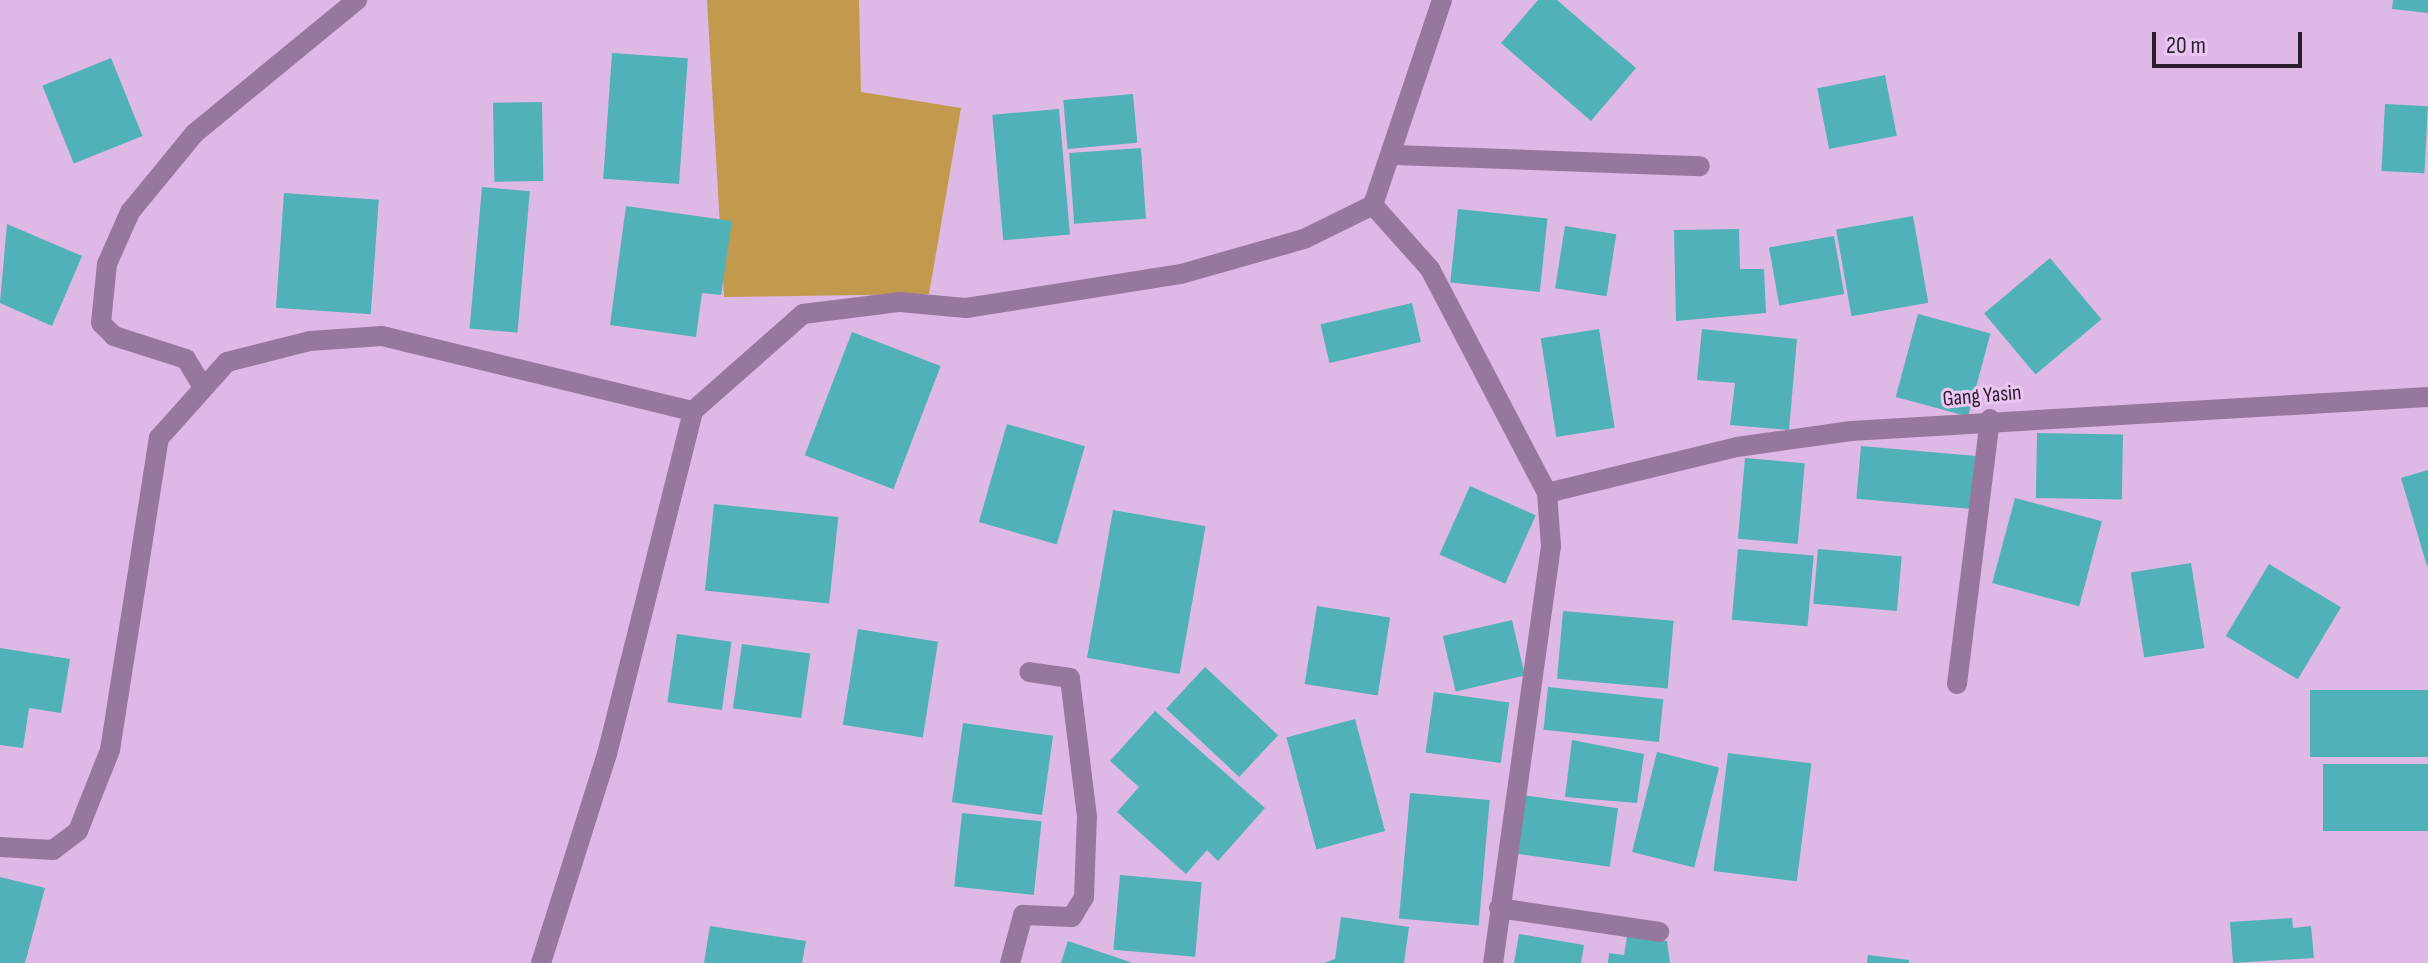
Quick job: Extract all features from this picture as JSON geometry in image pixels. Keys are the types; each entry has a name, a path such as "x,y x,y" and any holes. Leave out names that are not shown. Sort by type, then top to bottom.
{"street":[{"path":"201,384 186,359 114,336 101,323 107,264 130,212 195,133 357,0"},
{"path":"541,963 607,754 693,411 803,314 900,302 966,308 1181,274 1304,239 1373,205 1395,155 1442,0"},
{"path":"1395,155 1700,166"},
{"path":"1373,205 1430,269 1547,493 1551,546 1493,963"},
{"path":"0,847 53,850 78,831 110,750 159,438 201,384 227,362 310,341 382,336 693,411"},
{"name":"Gang Yasin","path":"1547,493 1737,447 1990,419 2428,397"},
{"path":"1957,684 1990,419"},
{"path":"1010,963 1023,915 1072,917 1084,897 1087,817 1070,678 1029,672"},
{"path":"1499,908 1659,932"}],"shaded area":[{"path":"707,0 859,0 861,92 961,108 929,294 724,297"}],"building":[{"path":"1538,0 1557,0 1636,68 1591,121 1501,43"},
{"path":"2393,0 2428,0 2428,13 2392,9"},
{"path":"612,53 688,58 679,184 603,179"},
{"path":"111,58 142,136 74,164 42,86"},
{"path":"1885,75 1897,136 1829,149 1817,88"},
{"path":"1133,94 1137,143 1068,149 1063,100"},
{"path":"542,102 543,181 494,182 493,103"},
{"path":"2385,104 2428,106 2424,173 2381,171"},
{"path":"1059,109 1070,235 1003,240 992,115"},
{"path":"1141,148 1146,219 1074,224 1069,153"},
{"path":"482,187 530,191 517,333 470,328"},
{"path":"284,193 379,200 371,314 276,308"},
{"path":"626,206 732,221 721,295 702,293 696,337 610,325"},
{"path":"1458,209 1548,218 1540,292 1450,283"},
{"path":"1913,216 1928,303 1851,316 1836,230"},
{"path":"7,224 82,256 52,326 0,303"},
{"path":"1565,226 1616,234 1607,296 1555,288"},
{"path":"1739,229 1740,269 1764,269 1766,313 1676,321 1674,230"},
{"path":"1834,236 1844,294 1779,306 1769,247"},
{"path":"2050,258 2101,319 2036,375 1984,313"},
{"path":"1412,303 1421,342 1329,363 1320,324"},
{"path":"1918,314 1990,333 1968,416 1896,397"},
{"path":"1599,329 1615,428 1556,437 1541,338"},
{"path":"1702,329 1797,339 1789,430 1730,425 1735,383 1697,380"},
{"path":"852,332 941,366 893,489 805,455"},
{"path":"1007,424 1085,446 1057,544 979,522"},
{"path":"2037,433 2123,435 2122,499 2036,498"},
{"path":"1861,446 1977,456 1972,509 1856,499"},
{"path":"1745,458 1805,463 1798,544 1738,539"},
{"path":"2428,470 2428,566 2427,566 2401,478"},
{"path":"1470,486 1536,515 1505,584 1439,555"},
{"path":"2015,498 2102,521 2079,606 1992,583"},
{"path":"714,504 838,517 829,604 705,591"},
{"path":"1113,510 1206,526 1180,674 1087,658"},
{"path":"1738,549 1814,556 1808,626 1732,620"},
{"path":"1818,549 1902,556 1897,611 1813,604"},
{"path":"2191,563 2204,648 2144,657 2131,573"},
{"path":"2269,564 2341,607 2298,679 2226,636"},
{"path":"1317,606 1390,618 1378,696 1305,684"},
{"path":"1563,611 1674,621 1668,688 1557,679"},
{"path":"1512,620 1525,676 1456,692 1443,636"},
{"path":"858,629 938,642 923,737 843,725"},
{"path":"677,634 731,642 722,710 667,702"},
{"path":"742,644 810,654 801,718 733,708"},
{"path":"0,648 70,659 61,713 29,708 23,748 0,745"},
{"path":"1205,667 1278,735 1239,777 1166,709"},
{"path":"1548,687 1663,699 1659,742 1544,730"},
{"path":"2310,690 2428,690 2428,757 2310,757"},
{"path":"1434,692 1509,703 1501,763 1426,752"},
{"path":"1155,711 1265,808 1218,861 1207,850 1186,874 1117,812 1139,787 1110,761"},
{"path":"1355,719 1385,831 1316,849 1286,737"},
{"path":"963,723 1053,736 1042,815 952,802"},
{"path":"1572,740 1644,754 1637,803 1565,797"},
{"path":"1657,752 1719,767 1694,867 1632,852"},
{"path":"1728,753 1811,763 1797,881 1713,871"},
{"path":"2323,764 2428,764 2428,831 2323,831"},
{"path":"1410,793 1490,800 1479,925 1399,919"},
{"path":"1523,795 1618,808 1610,867 1515,853"},
{"path":"962,813 1042,821 1034,895 954,887"},
{"path":"1120,875 1202,882 1195,957 1113,950"},
{"path":"0,877 45,888 25,963 0,963"},
{"path":"1341,917 1409,927 1404,963 1324,963 1335,959"},
{"path":"2292,918 2293,928 2311,926 2314,958 2233,963 2230,922"},
{"path":"710,926 806,941 802,963 704,963"},
{"path":"1519,934 1584,945 1581,963 1514,963"},
{"path":"1627,936 1667,941 1670,963 1608,963 1609,953 1624,955"},
{"path":"1068,941 1130,962 1130,963 1061,963"},
{"path":"1868,955 1909,960 1909,963 1867,963"}]}
